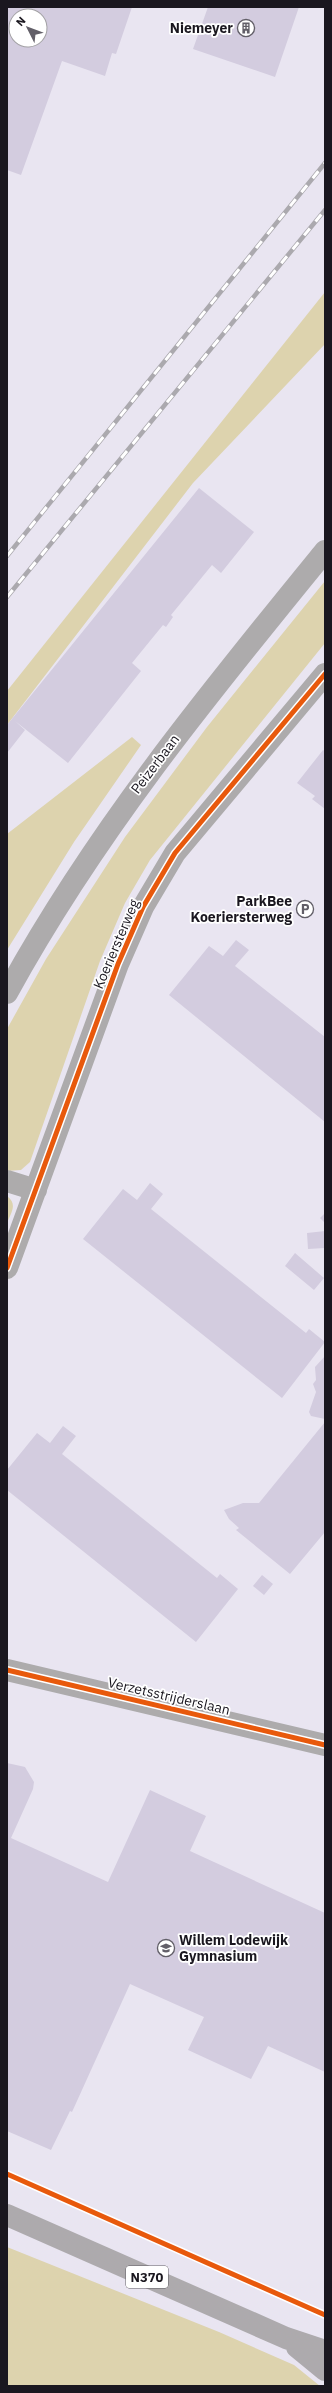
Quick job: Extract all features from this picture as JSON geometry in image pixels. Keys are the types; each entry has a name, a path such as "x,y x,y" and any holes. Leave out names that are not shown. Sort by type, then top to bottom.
{"highway":[{"name":"N370","path":"7,2215 286,2338 325,2351"},
{"name":"N370","path":"286,2338 325,2370"}],"street":[{"name":"Peizerbaan","path":"7,993 54,909 138,787 230,667 325,551"},
{"name":"Koeriersterweg","path":"7,1268 118,964 143,907 175,853 325,674"},
{"path":"7,1181 36,1190"},
{"name":"Verzetsstrijderslaan","path":"7,1670 325,1744"}],"shaded area":[{"path":"325,292 325,344 193,483 7,725 7,691"},
{"path":"325,581 325,643 150,860 125,903 100,961 30,1162 21,1170 7,1171 7,1029 46,959 125,837 207,727"},
{"path":"132,737 141,745 74,842 7,950 7,834"},
{"path":"7,1196 12,1202 13,1209 7,1223"},
{"path":"7,2247 219,2332 294,2365 320,2386 7,2386"}],"building":[{"path":"7,7 132,7 116,54 112,53 105,76 62,61 21,175 7,170"},
{"name":"Niemeyer","path":"208,7 299,7 275,77 193,49"},
{"path":"199,488 254,532 221,573 212,565 171,615 173,617 166,627 163,625 132,663 141,671 68,763 15,721 25,730 7,753 7,725"},
{"path":"323,750 325,751 325,809 312,799 315,796 297,783"},
{"path":"236,940 249,950 235,966 325,1037 325,1122 169,995 209,946 223,956"},
{"path":"150,1183 163,1194 151,1209 306,1333 309,1329 325,1342 282,1398 83,1239 123,1189 137,1200"},
{"path":"325,1213 325,1223 320,1218"},
{"path":"325,1231 325,1248 308,1249 307,1233"},
{"path":"295,1253 324,1278 314,1290 285,1266"},
{"path":"325,1356 325,1419 311,1416 309,1412 316,1392 313,1384 316,1380 315,1367"},
{"path":"325,1422 325,1532 290,1574 236,1530 239,1528 229,1519 224,1510 243,1503 259,1503"},
{"path":"63,1426 76,1436 62,1454 217,1578 220,1574 238,1589 196,1642 7,1490 7,1470 37,1433 50,1443"},
{"path":"262,1575 273,1584 264,1595 253,1586"},
{"name":"Willem Lodewijk Gymnasium","path":"7,1763 25,1767 34,1782 33,1789 11,1838 108,1882 150,1790 206,1816 190,1851 325,1913 325,2072 268,2046 251,2079 188,2050 204,2017 130,1984 72,2112 70,2111 51,2150 7,2131"}],"railway":[{"path":"7,556 325,163"},
{"path":"7,597 325,210"}],"cycle path":[{"path":"7,1268 118,964 143,907 175,853 325,674"},
{"path":"7,1670 325,1745"},
{"path":"7,2174 325,2315"}],"place":[{"name":"Niemeyer","path":"246,28"},
{"name":"ParkBee Koeriersterweg","path":"305,909"},
{"name":"Willem Lodewijk Gymnasium","path":"166,1948"}]}
